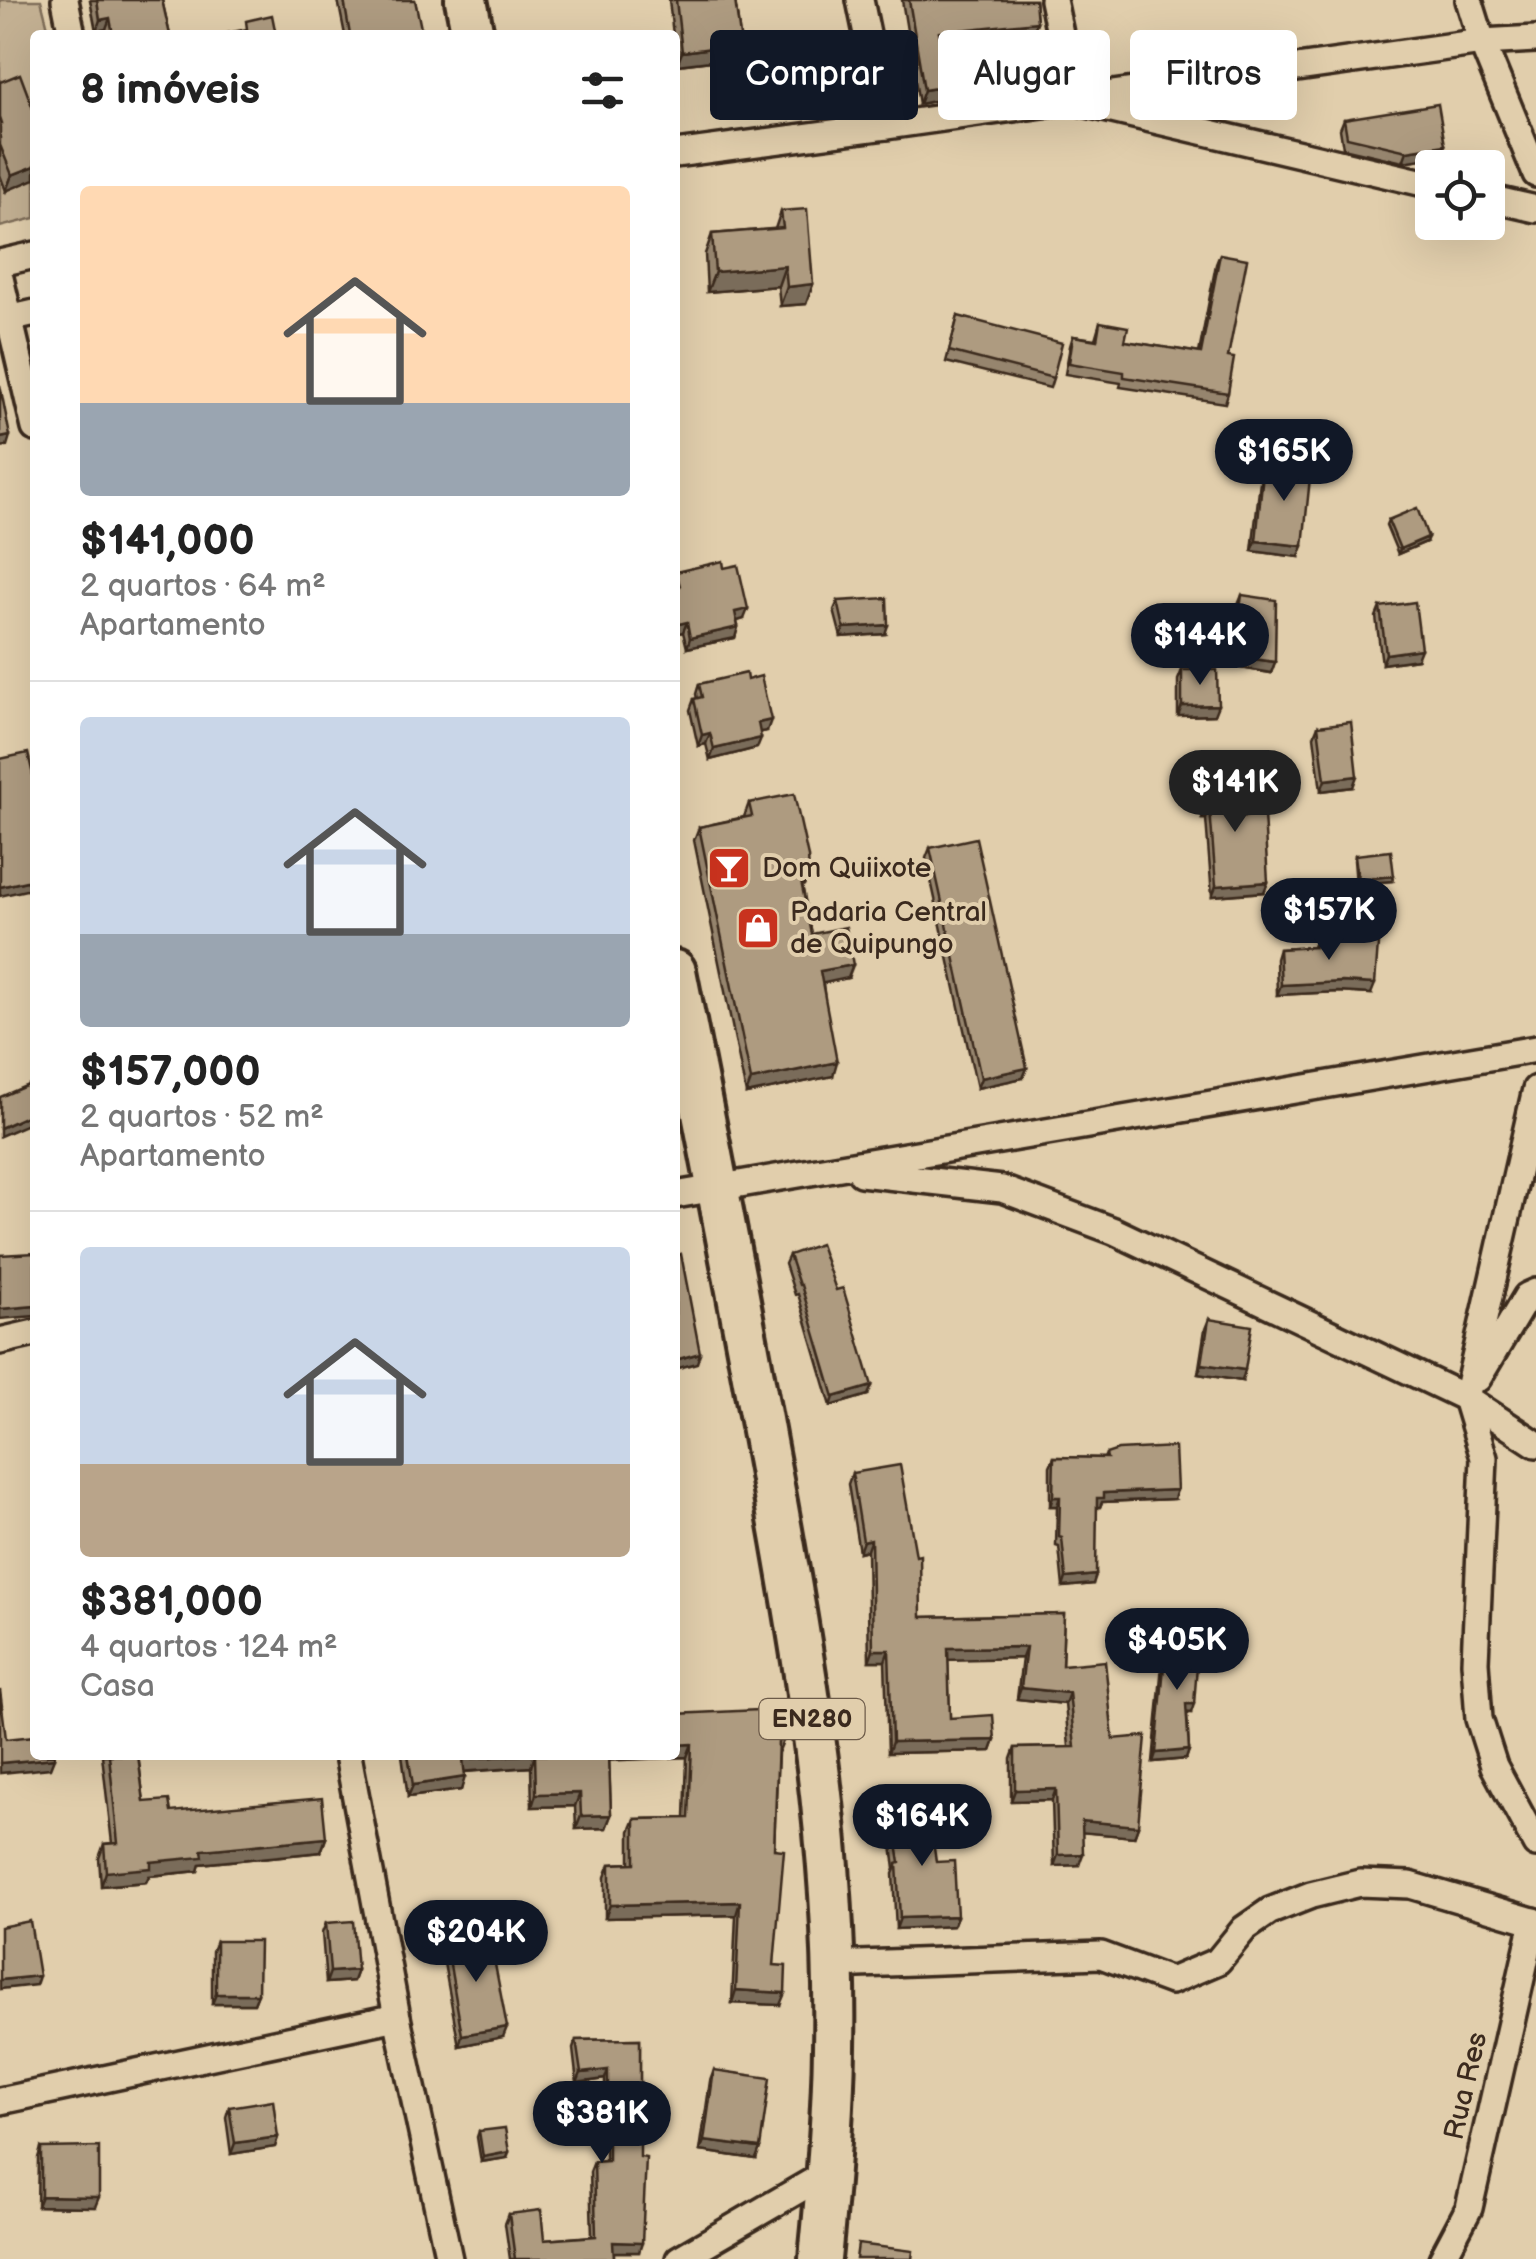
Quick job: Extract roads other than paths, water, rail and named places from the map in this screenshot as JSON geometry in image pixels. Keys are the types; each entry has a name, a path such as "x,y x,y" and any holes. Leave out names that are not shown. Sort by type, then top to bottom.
{"main road":[{"path":"466,0 472,30"},
{"name":"EN280","path":"680,996 800,1636 819,1786 834,2046 820,2259"}],"street":[{"path":"65,0 71,30"},
{"path":"860,0 886,126"},
{"path":"1053,0 1059,30"},
{"path":"1469,0 1536,174"},
{"path":"1110,95 1482,42 1536,39"},
{"path":"1110,109 1415,181"},
{"path":"680,153 938,119"},
{"path":"1505,202 1536,210"},
{"path":"0,263 30,256"},
{"path":"0,278 15,318 30,400"},
{"path":"680,1194 1536,1049"},
{"path":"1536,1089 1466,1398 1484,1458 1475,1662 1479,1719 1494,1766 1536,1844"},
{"path":"830,1170 1002,1189 1114,1231 1466,1398 1536,1444"},
{"path":"1466,1398 1527,1296 1536,1292"},
{"path":"0,1341 30,1334"},
{"path":"349,1760 397,2017 449,2259"},
{"path":"832,1964 1101,1955 1171,1981 1218,1962 1244,1929 1270,1911 1360,1883 1410,1885 1535,1924"},
{"name":"Rua Res","path":"1442,2259 1469,2208 1535,1924"},
{"path":"0,2101 397,2017"},
{"path":"679,2259 828,2172"}],"place":[{"name":"Dom Quiixote","path":"729,868"},
{"name":"Padaria Central de Quipungo","path":"758,928"}]}
